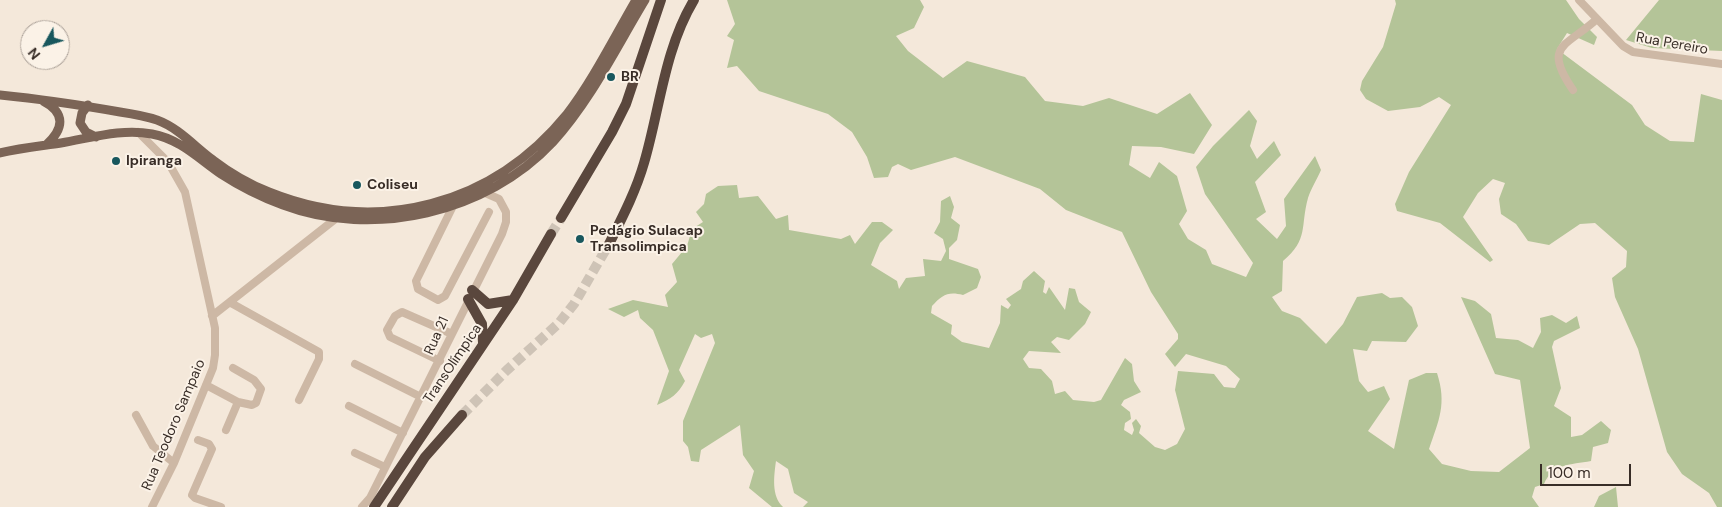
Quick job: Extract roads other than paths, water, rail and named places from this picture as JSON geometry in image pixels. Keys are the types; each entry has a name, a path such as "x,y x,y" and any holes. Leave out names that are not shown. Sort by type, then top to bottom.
{"highway":[{"path":"560,218 612,132 626,104 661,0"},
{"path":"609,244 629,203 644,163 665,76 679,29 694,0"},
{"name":"TransOlímpica","path":"372,502 513,300 552,234"},
{"path":"470,294 488,304 513,300"},
{"path":"470,294 482,324 482,346"},
{"path":"392,507 425,457 462,415"}],"main road":[{"path":"0,95 40,99 146,116 160,121 233,174 270,192 330,210 359,212 411,209 462,193 509,167 543,140 567,113 636,0"},
{"path":"0,153 138,132 166,136 247,190 283,206 334,220 412,217 453,206 483,192 521,170 552,142 584,102 645,0"},
{"path":"40,99 51,105 60,117 57,134 46,145"},
{"path":"88,106 82,113 80,123 86,132 97,137"}],"street":[{"name":"Rua Pereiro","path":"1579,0 1623,46 1633,52 1722,64"},
{"path":"1573,90 1557,62 1565,43 1596,19"},
{"name":"Rua Teodoro Sampaio","path":"138,132 168,162 185,192 215,328 216,356 206,385 174,463 152,507"},
{"name":"Rua 21","path":"362,507 372,502 385,467 440,361 470,294 502,234 506,222 506,212 499,199 483,192"},
{"path":"453,206 416,281 418,289 438,300 445,296 489,212"},
{"path":"212,316 231,303 334,220"},
{"path":"231,303 319,352 319,359 299,400"},
{"path":"440,361 390,338 387,330 395,316 402,312 452,334"},
{"path":"356,364 422,397"},
{"path":"206,385 238,402 252,405 258,398 261,388 254,380 233,368"},
{"path":"226,430 238,402"},
{"path":"348,406 403,433"},
{"path":"136,415 153,446 174,463"},
{"path":"198,440 209,444 212,449 192,495 195,498 221,507"},
{"path":"355,453 385,467"}],"tunnel":[{"path":"551,234 561,218"},
{"path":"462,415 507,370 559,323 574,304 609,244"}],"place":[{"name":"BR","path":"611,77"},
{"name":"Ipiranga","path":"116,161"},
{"name":"Coliseu","path":"357,185"},
{"name":"Pedágio Sulacap Transolimpica","path":"580,239"}]}
